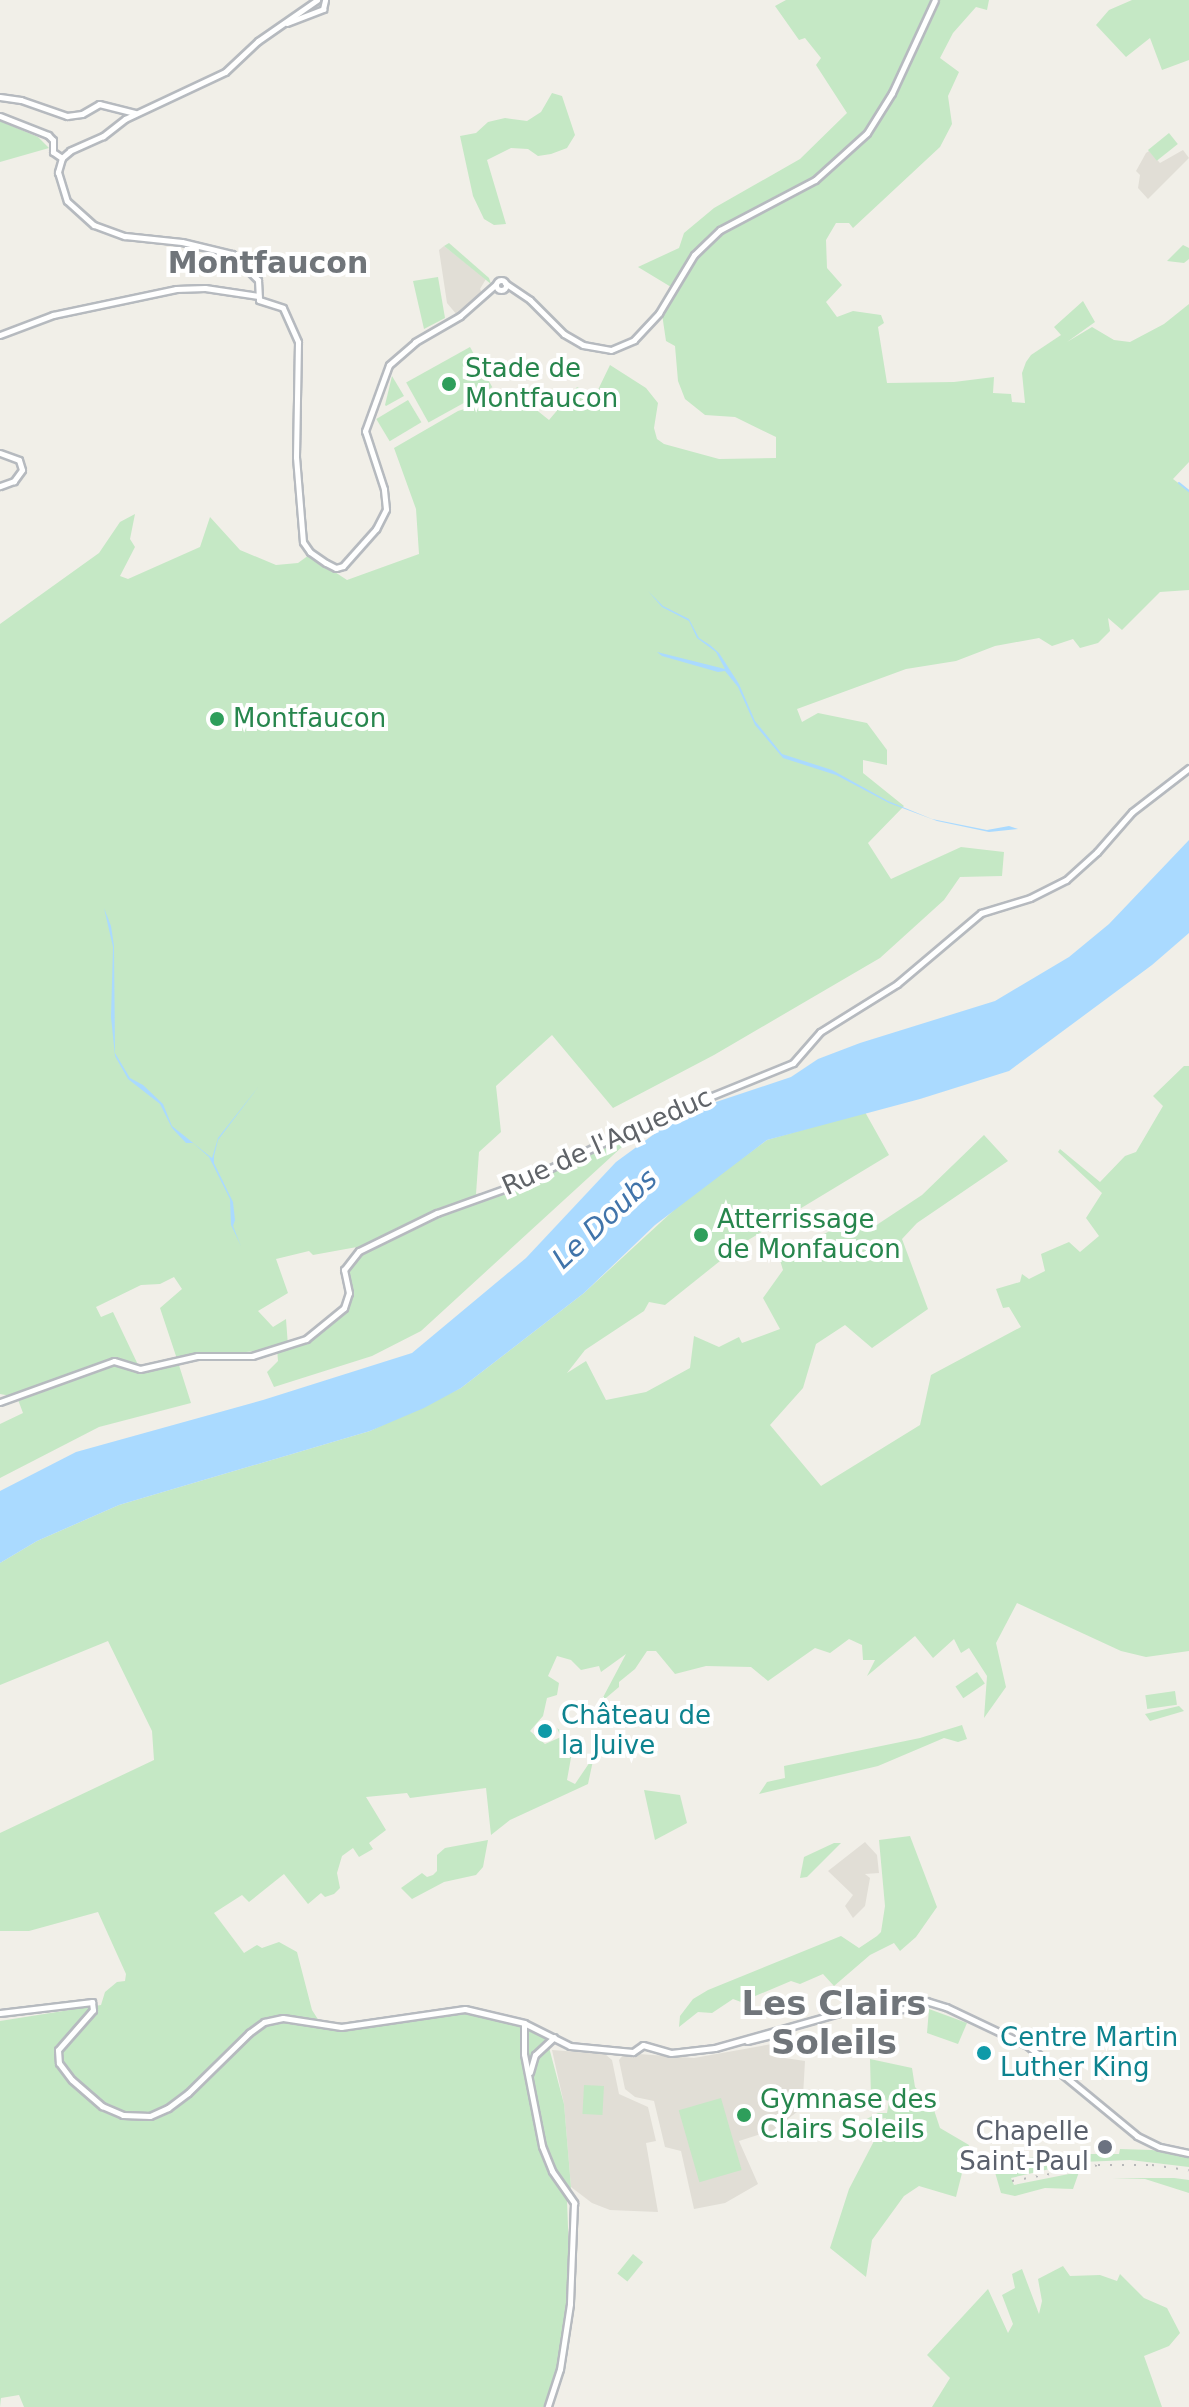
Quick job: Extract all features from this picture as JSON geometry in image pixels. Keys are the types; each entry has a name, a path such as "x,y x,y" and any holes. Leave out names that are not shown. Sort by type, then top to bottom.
{"street":[{"path":"259,298 261,289 258,280 232,254 182,242 110,233 83,218 63,193 58,172 62,158 136,113 225,72 275,28 317,0"},
{"path":"275,28 323,9 325,0"},
{"path":"0,335 53,315 167,290 205,288 259,298 283,308 298,342 296,457 303,542 310,552 340,568 358,551 386,509 384,489 365,431 389,365 415,342 501,287 524,295 573,340 598,350 624,346 634,340 659,313 694,255 720,230 815,180 867,133 892,93 935,0"},
{"path":"0,97 21,100 67,116 82,114 99,104 136,113"},
{"path":"110,106 119,124"},
{"path":"0,116 48,135 53,140 53,152 62,158"},
{"path":"0,453 19,460 22,470 14,481 0,486"},
{"name":"Rue de l'Aqueduc","path":"0,1402 105,1363 121,1362 140,1369 197,1356 252,1356 306,1339 344,1308 349,1293 344,1270 359,1251 437,1213 515,1185 643,1124 793,1063 820,1032 897,984 981,913 1030,898 1066,880 1097,852 1132,812 1189,768"},
{"path":"0,2013 37,2011 89,2001 93,2010 60,2046 59,2063 72,2080 102,2106 136,2116 150,2116 168,2108 249,2033 275,2019 296,2018 341,2027 465,2009 524,2023 580,2048 633,2052 643,2045 671,2053 757,2041 842,2012 909,2008 920,2001 938,2004 1028,2046 1137,2136 1168,2150 1189,2153"},
{"path":"524,2023 524,2054 547,2161 574,2199 570,2304 560,2369 548,2407"},
{"path":"530,2074 535,2055 554,2037"}],"shaded area":[{"path":"1183,150 1189,158 1148,199 1138,188 1140,175 1136,171 1146,153 1149,151 1160,163"},
{"path":"444,246 486,279 480,289 483,294 457,315 447,303 439,250"},
{"path":"865,1842 877,1855 879,1873 865,1874 870,1878 865,1906 853,1918 845,1906 853,1895 828,1871"},
{"path":"783,2042 785,2058 805,2061 803,2096 797,2112 773,2130 739,2141 758,2184 725,2203 694,2209 681,2151 665,2147 654,2101 635,2097 625,2089 619,2060 625,2053 694,2058"},
{"path":"552,2050 605,2054 612,2060 619,2094 648,2107 656,2141 646,2143 658,2212 610,2210 592,2203 571,2187 564,2104"}],"green space":[{"path":"786,0 989,0 987,10 976,7 953,33 940,58 959,72 948,96 952,124 940,147 853,228 849,223 836,223 826,240 827,268 842,285 826,302 837,317 853,311 881,315 884,323 878,327 887,383 954,382 994,377 993,393 1011,394 1012,402 1025,403 1022,373 1026,362 1031,355 1061,335 1054,327 1083,301 1095,322 1067,342 1092,327 1114,340 1130,342 1164,324 1189,304 1189,462 1173,479 1189,491 1189,590 1160,592 1122,630 1108,618 1110,631 1098,643 1080,648 1073,639 1052,646 1039,638 995,646 956,661 906,669 797,709 802,722 818,713 867,723 887,750 887,765 863,760 863,773 904,806 868,843 891,879 961,847 1004,852 1002,876 960,877 944,900 880,958 714,1055 613,1108 552,1035 496,1086 501,1132 479,1152 476,1194 523,1186 633,1132 635,1135 421,1331 372,1356 274,1387 267,1372 278,1361 277,1349 177,1359 191,1403 99,1427 0,1478 0,1424 23,1413 17,1397 0,1394 0,624 99,553 120,522 135,514 130,539 135,547 120,576 128,579 200,547 210,517 240,550 276,565 298,563 309,555 347,580 419,554 416,509 394,448 458,411 477,405 483,410 520,411 529,404 549,420 577,387 595,396 610,365 646,388 658,403 654,428 657,439 664,444 719,459 776,458 776,437 735,417 705,415 685,399 678,381 675,346 666,341 662,314 676,290 638,267 679,248 684,233 714,208 800,159 847,113 816,65 821,58 805,38 799,40 775,6","holes":["357,1247 362,1255 350,1264 347,1272 351,1303 324,1331 288,1346 286,1319 273,1327 258,1311 288,1293 276,1259 309,1251 313,1255","174,1277 182,1289 160,1308 177,1359 140,1369 113,1312 101,1317 96,1307 141,1285 160,1284"]},
{"path":"1132,0 1189,0 1189,60 1162,70 1150,38 1126,57 1096,25 1109,10"},
{"path":"552,93 562,96 575,135 567,148 551,154 538,156 528,149 511,148 487,160 506,224 494,225 484,219 473,196 460,136 476,133 488,122 505,118 527,121 541,112"},
{"path":"0,121 38,137 49,148 0,162"},
{"path":"1169,133 1178,144 1157,161 1148,150"},
{"path":"449,243 489,278 491,284 444,246"},
{"path":"1183,245 1189,248 1189,259 1184,263 1167,261"},
{"path":"438,277 445,318 424,329 413,281"},
{"name":"Stade de Montfaucon","path":"470,347 492,387 428,423 406,382"},
{"path":"392,376 404,396 386,406 385,405"},
{"path":"408,400 421,422 390,441 376,419"},
{"path":"1184,1066 1189,1066 1189,1651 1146,1657 1121,1651 1017,1603 996,1643 1006,1687 984,1718 987,1676 969,1648 961,1653 954,1639 933,1658 915,1636 867,1676 875,1660 863,1660 862,1645 849,1639 830,1653 815,1648 768,1681 751,1667 706,1666 675,1674 656,1651 647,1651 635,1669 619,1682 619,1687 600,1703 626,1654 601,1672 599,1666 581,1670 571,1660 557,1656 548,1676 559,1683 557,1695 547,1698 543,1716 530,1731 545,1744 561,1737 557,1728 574,1741 567,1780 575,1784 594,1756 588,1784 510,1820 491,1835 486,1788 410,1798 407,1793 366,1797 386,1830 369,1843 373,1849 359,1857 353,1848 342,1856 337,1873 340,1888 334,1894 325,1897 321,1893 308,1904 284,1874 249,1902 242,1895 214,1913 244,1953 257,1945 262,1948 279,1942 297,1952 312,2010 319,2021 345,2025 470,2007 546,2036 564,2104 571,2187 567,2201 570,2278 557,2367 545,2407 24,2407 19,2395 1,2398 0,2407 0,2021 101,2005 105,1992 117,1982 125,1981 126,1974 98,1912 29,1931 0,1931 0,1833 154,1760 152,1731 108,1641 0,1685 0,1563 37,1541 119,1505 370,1431 461,1388 584,1293 686,1199 767,1140 865,1112 889,1155 740,1245 665,1305 649,1302 644,1311 585,1350 567,1373 586,1361 606,1400 646,1392 690,1368 694,1336 719,1347 739,1337 742,1343 780,1329 763,1298 783,1270 779,1257 863,1214 872,1228 922,1195 984,1135 1008,1161 917,1223 902,1239 928,1309 872,1348 845,1325 816,1344 803,1388 770,1425 821,1486 920,1425 931,1375 1021,1327 1009,1307 1003,1308 996,1289 1020,1282 1022,1274 1029,1279 1045,1271 1041,1254 1069,1242 1080,1252 1099,1236 1086,1218 1102,1193 1058,1152 1060,1149 1100,1182 1125,1156 1136,1152 1163,1106 1153,1096"},
{"path":"977,1672 985,1684 963,1698 955,1687"},
{"path":"1175,1691 1177,1705 1147,1709 1145,1695"},
{"path":"1179,1706 1184,1711 1150,1721 1145,1714"},
{"path":"962,1725 967,1739 958,1742 944,1738 878,1766 759,1794 767,1782 785,1778 784,1766 920,1738"},
{"path":"644,1790 680,1795 687,1823 655,1840"},
{"path":"910,1836 937,1907 916,1937 900,1951 894,1943 870,1955 834,1986 823,1974 800,1984 791,1981 741,2002 733,1999 712,2013 698,2012 679,2027 680,2016 693,1999 708,1990 841,1936 859,1948 877,1936 881,1932 885,1906 879,1840"},
{"path":"488,1840 483,1867 476,1875 444,1882 412,1899 401,1888 422,1873 427,1877 433,1875 437,1871 437,1855 445,1848"},
{"path":"834,1843 841,1843 807,1877 800,1878 804,1857"},
{"path":"929,2009 967,2023 958,2044 927,2033"},
{"path":"870,2059 912,2068 915,2087 933,2107 940,2128 969,2145 956,2197 919,2186 904,2196 872,2240 866,2277 830,2248 849,2189 886,2118 859,2123 878,2113 887,2113 889,2101 871,2096"},
{"path":"584,2085 604,2086 602,2115 582,2114"},
{"path":"721,2098 742,2170 699,2182 679,2110"},
{"path":"1120,2149 1152,2150 1189,2157 1189,2167 1130,2160 1081,2162 1080,2154 1119,2154"},
{"path":"1074,2153 1076,2163 1011,2178 1014,2185 1079,2172 1073,2189 1045,2188 1015,2196 1001,2193 992,2162"},
{"path":"1112,2178 1189,2180 1189,2193 1145,2179"},
{"path":"633,2254 643,2262 627,2282 617,2273"},
{"path":"1063,2266 1070,2276 1100,2275 1117,2281 1120,2274 1144,2298 1167,2308 1180,2333 1169,2346 1144,2356 1162,2407 932,2407 950,2378 927,2355 988,2289 1008,2333 1013,2324 1002,2295 1015,2288 1012,2274 1022,2269 1039,2314 1042,2301 1038,2279"}],"water":[{"path":"648,591 663,606 689,619 699,638 719,653 739,684 755,721 782,754 832,770 888,801 932,819 987,830 1009,826 1018,829 989,832 937,821 889,803 836,775 783,758 755,725 738,687 725,671 718,672 657,652 725,669 716,652 697,638 689,621 662,607"},
{"name":"Le Doubs","path":"1189,840 1189,933 1152,965 1009,1071 920,1099 767,1140 655,1225 584,1293 461,1388 424,1408 370,1431 119,1505 37,1541 0,1563 0,1491 76,1452 263,1400 412,1353 526,1258 616,1162 683,1113 791,1077 818,1059 860,1043 995,1001 1069,957 1109,924"},
{"path":"104,908 114,946 115,1053 130,1078 143,1085 163,1104 172,1126 212,1158 218,1138 259,1086 218,1140 214,1156 214,1163 233,1202 233,1226 241,1246 231,1225 230,1199 209,1157 193,1143 186,1143 172,1128 160,1104 128,1079 115,1056 111,1017 113,947"}],"waterway":[{"path":"1179,483 1189,491"}],"railway":[{"path":"1012,2181 1098,2165 1152,2165 1189,2170"}],"place":[{"name":"Stade de Montfaucon","path":"449,384"},
{"name":"Montfaucon","path":"217,719"},
{"name":"Atterrissage de Monfaucon","path":"701,1235"},
{"name":"Château de la Juive","path":"545,1731"},
{"name":"Centre Martin Luther King","path":"984,2053"},
{"name":"Gymnase des Clairs Soleils","path":"744,2115"},
{"name":"Chapelle Saint-Paul","path":"1105,2147"}],"district":[{"name":"Montfaucon","path":"268,263"},
{"name":"Les Clairs Soleils","path":"834,2022"}]}
